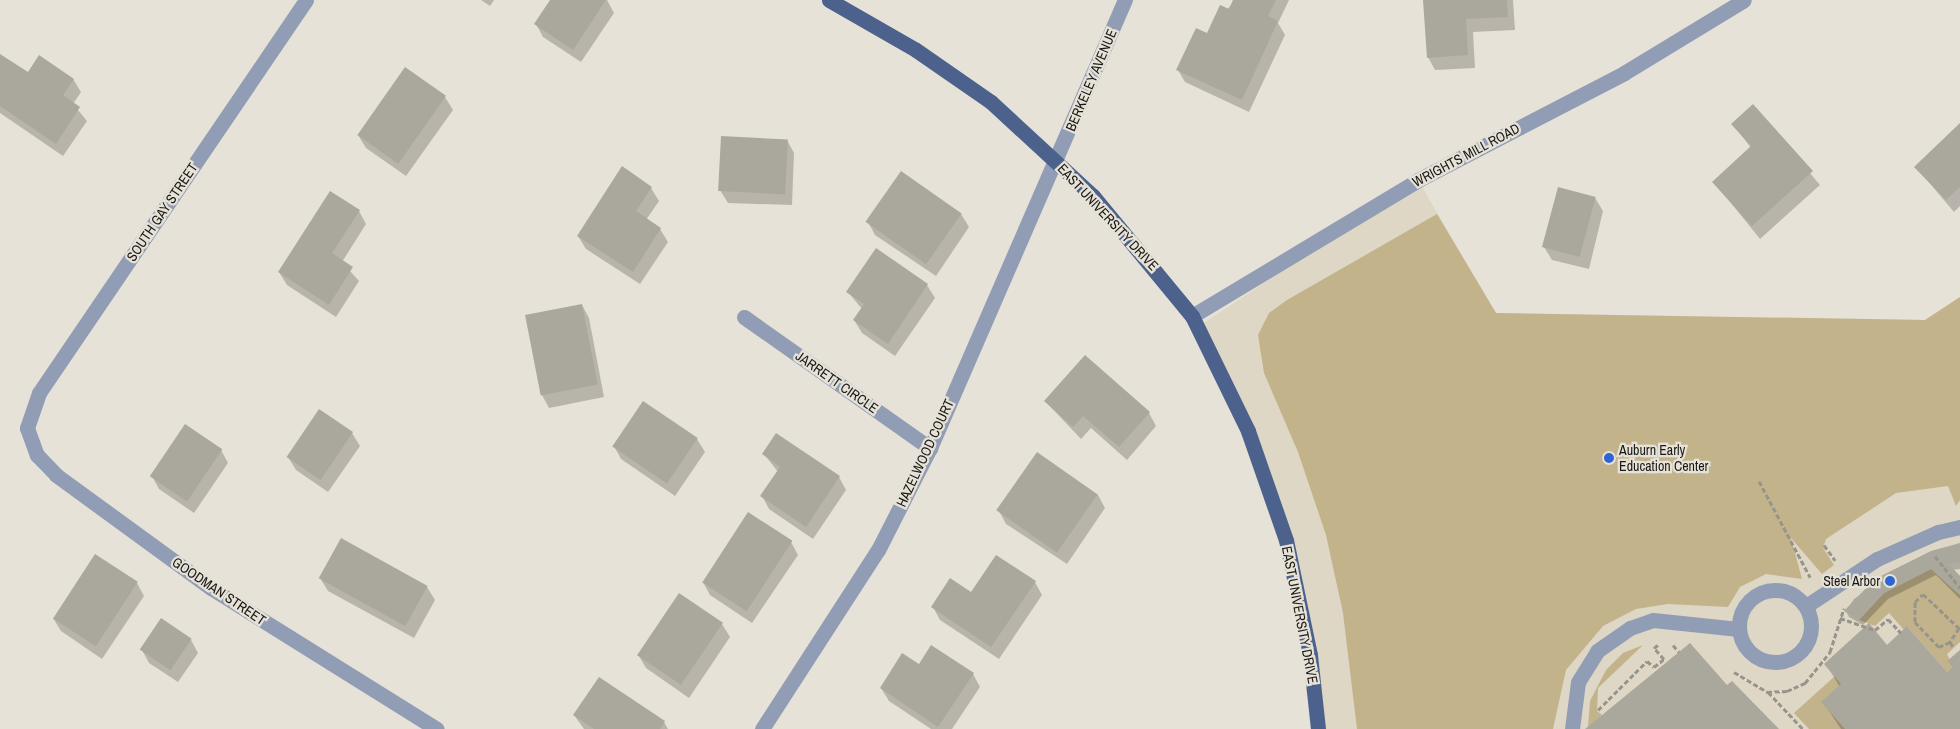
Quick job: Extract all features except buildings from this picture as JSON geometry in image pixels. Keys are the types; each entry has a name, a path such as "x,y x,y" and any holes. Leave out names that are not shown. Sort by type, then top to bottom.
{"main road":[{"name":"EAST UNIVERSITY DRIVE","path":"829,0 916,50 992,102 1056,160 1128,234 1192,316 1248,431 1286,540 1310,656 1318,729"}],"street":[{"name":"SOUTH GAY STREET","path":"26,428 39,393 306,0"},
{"name":"BERKELEY AVENUE","path":"1056,160 1125,0"},
{"name":"WRIGHTS MILL ROAD","path":"1192,316 1418,180 1624,73 1744,0"},
{"name":"HAZELWOOD COURT","path":"762,729 878,550 930,448 1056,160"},
{"name":"JARRETT CIRCLE","path":"744,317 930,448"},
{"name":"GOODMAN STREET","path":"26,428 36,455 56,475 211,588 437,729"},
{"path":"1806,606 1877,559 1938,532 1960,527"},
{"path":"1764,591 1787,591 1806,606 1812,629 1808,640 1787,660 1758,658 1748,650 1740,628 1745,606 1764,591"},
{"path":"1572,729 1578,682 1597,652 1630,628 1653,620 1740,628"}],"path":[{"path":"1759,482 1811,578"},
{"path":"1923,594 1958,628 1950,642 1939,647 1915,622 1914,602 1923,594"},
{"path":"1768,692 1787,691 1816,674 1837,637 1840,618 1848,600"},
{"path":"1840,618 1875,630 1888,619 1901,633"},
{"path":"1598,710 1647,661 1654,667 1664,659 1654,648 1666,638 1679,652"},
{"path":"1950,642 1954,648"},
{"path":"1734,672 1768,692 1803,729"}],"shaded area":[{"name":"Auburn Early Education Center","path":"1418,180 1496,313 1925,320 1960,297 1960,729 1316,729 1285,540 1198,327"},
{"name":"Auburn Early Education Center","path":"1437,214 1496,313 1925,320 1960,297 1960,500 1956,506 1948,486 1896,493 1826,539 1823,548 1834,565 1822,574 1791,538 1802,579 1766,574 1740,587 1728,607 1668,604 1636,609 1603,626 1566,670 1553,729 1357,729 1343,613 1326,535 1298,452 1264,373 1258,335 1269,313 1287,300"},
{"path":"1931,569 1960,595 1960,642 1947,654 1953,666 1947,672 1908,627 1904,630 1889,613 1875,626 1859,620 1884,593"},
{"path":"1643,645 1598,688 1597,711 1602,715 1588,727 1590,701 1606,670 1623,653"},
{"path":"1835,676 1841,684 1846,729 1809,729 1794,713"}],"place":[{"name":"Auburn Early Education Center","path":"1609,458"},
{"name":"Steel Arbor","path":"1890,581"}]}
